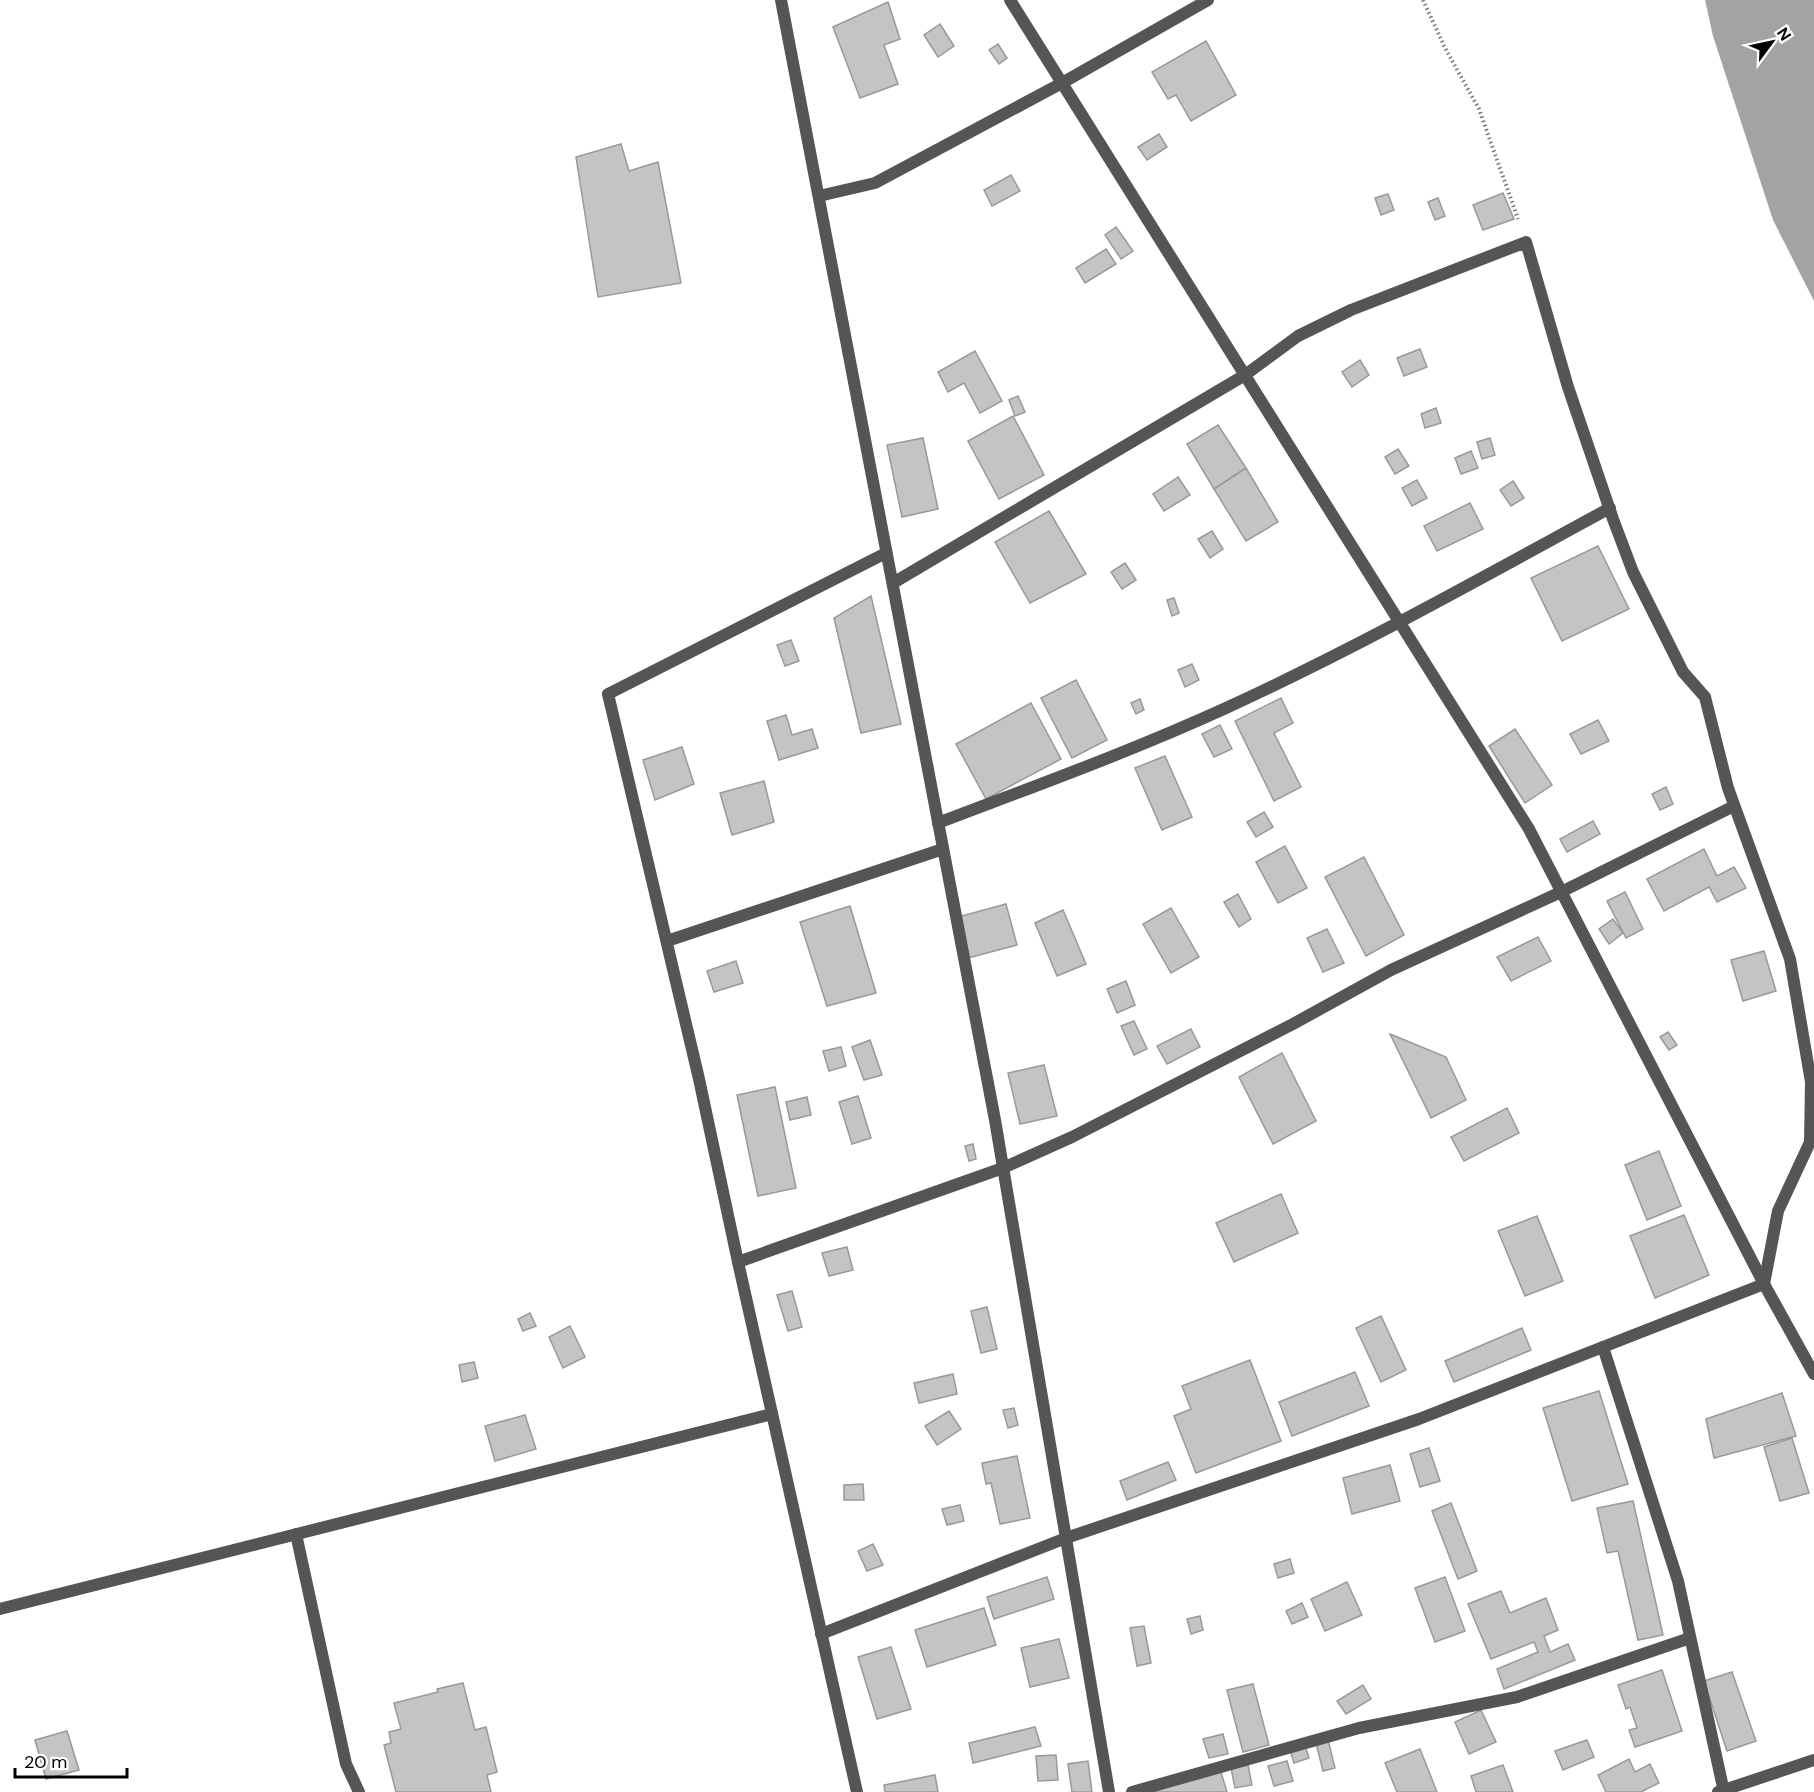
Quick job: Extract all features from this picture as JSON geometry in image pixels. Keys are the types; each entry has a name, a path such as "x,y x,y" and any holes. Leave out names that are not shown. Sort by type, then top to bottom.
{"street":[{"path":"781,0 1003,1168 1109,1792"},
{"path":"1010,0 1529,830 1764,1284 1814,1374"},
{"path":"819,196 875,183 1062,83 1208,0"},
{"path":"892,583 1245,375 1298,336 1351,310 1526,242 1568,387 1633,572 1683,672 1705,697 1728,788 1790,959 1811,1082 1810,1142 1778,1211 1764,1284"},
{"path":"938,823 1126,751 1227,708 1400,623 1610,508"},
{"path":"857,1792 699,1079 608,694 886,553"},
{"path":"738,1262 1003,1168 1072,1137 1293,1024 1391,970 1561,892 1734,806"},
{"path":"667,941 943,849"},
{"path":"821,1634 1066,1538 1419,1419 1764,1284"},
{"path":"1604,1347 1678,1581 1722,1791 1814,1760"},
{"path":"0,1609 772,1414"},
{"path":"296,1534 346,1764 359,1792"},
{"path":"1132,1792 1359,1728 1517,1697 1690,1638"}],"path":[{"path":"1423,0 1445,48 1479,109 1526,242"}],"shaded area":[{"path":"1705,0 1814,0 1814,301 1773,220 1713,36"}],"building":[{"path":"888,2 900,39 884,45 898,84 860,98 833,27"},
{"path":"940,24 954,46 938,57 924,35"},
{"path":"1206,41 1236,95 1191,121 1176,95 1168,99 1152,72"},
{"path":"998,44 1007,58 999,64 989,50"},
{"path":"1159,134 1167,147 1147,160 1138,147"},
{"path":"621,144 629,171 658,162 681,283 598,297 576,157"},
{"path":"1011,175 1020,191 992,206 984,190"},
{"path":"1503,193 1514,219 1483,230 1473,205"},
{"path":"1388,194 1394,210 1381,215 1375,198"},
{"path":"1438,198 1445,216 1435,220 1428,202"},
{"path":"1116,227 1133,251 1121,259 1105,235"},
{"path":"1106,249 1116,264 1085,283 1076,268"},
{"path":"1420,349 1427,367 1404,376 1397,358"},
{"path":"975,351 1002,401 980,413 964,383 948,392 938,372"},
{"path":"1360,360 1369,375 1352,387 1342,372"},
{"path":"1018,396 1025,412 1015,416 1009,400"},
{"path":"1436,408 1441,423 1425,428 1421,414"},
{"path":"1013,416 1044,475 999,499 968,441"},
{"path":"1218,425 1246,468 1214,489 1187,444"},
{"path":"923,438 938,509 902,517 887,445"},
{"path":"1490,438 1495,455 1482,459 1477,442"},
{"path":"1398,449 1409,466 1395,474 1385,457"},
{"path":"1471,451 1478,468 1461,474 1455,458"},
{"path":"1246,468 1278,522 1246,541 1214,489"},
{"path":"1178,477 1190,495 1164,511 1153,494"},
{"path":"1417,480 1427,498 1412,506 1402,488"},
{"path":"1513,481 1524,498 1511,506 1500,490"},
{"path":"1470,503 1483,529 1437,551 1424,526"},
{"path":"1049,511 1086,574 1030,603 995,542"},
{"path":"1212,531 1223,549 1210,558 1198,539"},
{"path":"1598,546 1629,609 1562,641 1531,578"},
{"path":"1125,563 1136,580 1122,589 1111,572"},
{"path":"871,596 901,724 861,733 834,618"},
{"path":"1174,598 1179,613 1172,616 1167,600"},
{"path":"791,640 799,661 785,666 777,645"},
{"path":"1192,664 1199,680 1185,687 1178,670"},
{"path":"1076,680 1107,740 1072,758 1041,698"},
{"path":"1281,698 1293,723 1274,733 1301,787 1274,801 1235,721"},
{"path":"1140,699 1144,710 1136,714 1131,703"},
{"path":"1031,703 1061,759 986,799 956,744"},
{"path":"786,715 792,735 812,729 818,748 779,760 767,721"},
{"path":"1598,720 1609,741 1581,754 1570,734"},
{"path":"1220,725 1232,749 1214,757 1202,734"},
{"path":"1515,729 1552,785 1525,803 1489,746"},
{"path":"682,747 694,784 655,800 643,760"},
{"path":"1165,756 1192,817 1162,830 1135,768"},
{"path":"764,781 774,822 732,835 720,793"},
{"path":"1666,787 1673,804 1660,810 1652,794"},
{"path":"1264,812 1273,827 1256,837 1247,822"},
{"path":"1593,821 1600,834 1567,852 1560,839"},
{"path":"1285,846 1307,888 1278,903 1256,862"},
{"path":"1704,849 1717,876 1734,867 1746,888 1717,902 1709,887 1664,911 1647,879"},
{"path":"1364,857 1404,935 1366,956 1325,877"},
{"path":"1625,892 1643,929 1626,938 1607,901"},
{"path":"1238,894 1251,919 1239,927 1224,902"},
{"path":"1006,904 1017,945 968,958 958,917"},
{"path":"850,906 876,993 827,1006 800,922"},
{"path":"1171,908 1199,957 1171,973 1143,924"},
{"path":"1063,910 1086,964 1057,976 1035,923"},
{"path":"1613,919 1623,933 1609,944 1599,929"},
{"path":"1327,929 1344,963 1323,972 1307,938"},
{"path":"1538,937 1551,961 1511,981 1497,957"},
{"path":"1764,951 1776,991 1743,1001 1731,960"},
{"path":"736,961 743,983 714,992 707,971"},
{"path":"1126,981 1135,1005 1117,1013 1107,989"},
{"path":"1134,1021 1147,1049 1134,1055 1121,1026"},
{"path":"1191,1029 1200,1047 1167,1064 1157,1046"},
{"path":"1668,1032 1677,1045 1669,1050 1660,1037"},
{"path":"1390,1034 1446,1057 1466,1100 1431,1118"},
{"path":"870,1040 882,1075 864,1080 852,1047"},
{"path":"841,1047 846,1066 829,1071 823,1051"},
{"path":"1282,1053 1316,1121 1273,1144 1239,1077"},
{"path":"1044,1065 1057,1116 1020,1124 1008,1073"},
{"path":"775,1087 796,1188 758,1196 737,1095"},
{"path":"858,1096 871,1138 852,1144 839,1102"},
{"path":"807,1097 811,1115 790,1120 786,1102"},
{"path":"1507,1108 1519,1133 1464,1161 1451,1137"},
{"path":"973,1144 976,1159 969,1161 965,1146"},
{"path":"1659,1151 1681,1206 1647,1220 1625,1165"},
{"path":"1281,1194 1298,1233 1234,1262 1216,1223"},
{"path":"1684,1215 1709,1275 1655,1298 1630,1236"},
{"path":"1537,1216 1563,1281 1525,1296 1498,1231"},
{"path":"847,1247 853,1270 829,1276 822,1253"},
{"path":"792,1291 802,1327 788,1331 777,1295"},
{"path":"987,1307 997,1349 981,1353 971,1311"},
{"path":"530,1313 536,1326 523,1331 518,1319"},
{"path":"1381,1316 1406,1370 1381,1382 1356,1328"},
{"path":"570,1326 585,1357 563,1368 549,1337"},
{"path":"1522,1328 1531,1350 1454,1382 1445,1361"},
{"path":"1250,1360 1281,1441 1196,1473 1174,1416 1191,1409 1182,1386"},
{"path":"474,1362 478,1378 462,1382 459,1365"},
{"path":"1355,1372 1369,1406 1292,1436 1279,1402"},
{"path":"953,1374 957,1394 919,1403 914,1383"},
{"path":"1599,1391 1628,1484 1572,1501 1543,1408"},
{"path":"1782,1393 1796,1436 1714,1458 1706,1419"},
{"path":"1014,1408 1018,1425 1008,1428 1003,1410"},
{"path":"949,1411 961,1429 937,1445 925,1426"},
{"path":"525,1415 536,1449 495,1461 485,1426"},
{"path":"1792,1438 1809,1493 1780,1501 1764,1447"},
{"path":"1429,1448 1440,1481 1420,1487 1410,1454"},
{"path":"1017,1456 1030,1518 1000,1524 991,1483 986,1484 982,1463"},
{"path":"1168,1462 1176,1480 1127,1500 1120,1481"},
{"path":"1390,1465 1400,1501 1352,1514 1343,1478"},
{"path":"863,1484 864,1500 844,1500 844,1485"},
{"path":"1633,1501 1663,1635 1638,1640 1618,1551 1607,1553 1597,1508"},
{"path":"1451,1503 1477,1571 1458,1579 1432,1511"},
{"path":"960,1505 964,1521 947,1525 942,1509"},
{"path":"873,1544 883,1565 867,1571 858,1551"},
{"path":"1290,1559 1294,1573 1278,1578 1274,1564"},
{"path":"1047,1577 1054,1599 994,1619 987,1597"},
{"path":"1445,1577 1465,1631 1435,1642 1415,1588"},
{"path":"1347,1582 1362,1615 1325,1631 1311,1599"},
{"path":"1501,1591 1510,1613 1546,1598 1558,1630 1544,1636 1550,1652 1568,1644 1575,1660 1504,1689 1497,1669 1538,1652 1534,1642 1491,1659 1468,1604"},
{"path":"1302,1603 1308,1617 1292,1624 1286,1611"},
{"path":"984,1608 996,1645 927,1667 915,1630"},
{"path":"1200,1616 1203,1630 1191,1634 1187,1619"},
{"path":"1144,1626 1151,1663 1137,1666 1130,1628"},
{"path":"1059,1639 1069,1678 1030,1687 1021,1648"},
{"path":"891,1647 911,1709 877,1719 858,1657"},
{"path":"1662,1670 1682,1731 1635,1747 1629,1730 1637,1728 1630,1707 1626,1709 1618,1685"},
{"path":"1732,1672 1756,1741 1727,1751 1704,1681"},
{"path":"463,1683 475,1730 486,1727 497,1772 487,1775 491,1792 396,1792 384,1745 391,1743 389,1732 401,1729 394,1703"},
{"path":"1253,1684 1269,1745 1243,1752 1227,1690"},
{"path":"1363,1685 1371,1699 1346,1714 1337,1701"},
{"path":"1481,1710 1496,1742 1469,1754 1455,1722"},
{"path":"1035,1727 1041,1746 973,1763 969,1743"},
{"path":"67,1731 79,1770 46,1779 35,1740"},
{"path":"1223,1734 1228,1754 1209,1758 1203,1739"},
{"path":"1328,1740 1335,1768 1323,1771 1316,1743"},
{"path":"1587,1740 1594,1757 1563,1770 1555,1751"},
{"path":"1305,1745 1309,1758 1294,1763 1290,1750"},
{"path":"1420,1749 1437,1792 1397,1792 1385,1763"},
{"path":"1056,1755 1058,1780 1038,1781 1036,1756"},
{"path":"1629,1759 1635,1772 1650,1764 1659,1783 1641,1792 1606,1792 1598,1775"},
{"path":"1088,1761 1092,1792 1072,1792 1068,1764"},
{"path":"1287,1761 1293,1781 1274,1786 1268,1766"},
{"path":"1248,1765 1252,1785 1235,1788 1231,1768"},
{"path":"1503,1765 1513,1792 1476,1792 1471,1776"},
{"path":"1220,1769 1227,1792 1151,1792"},
{"path":"935,1775 938,1792 885,1792 884,1785"}]}
